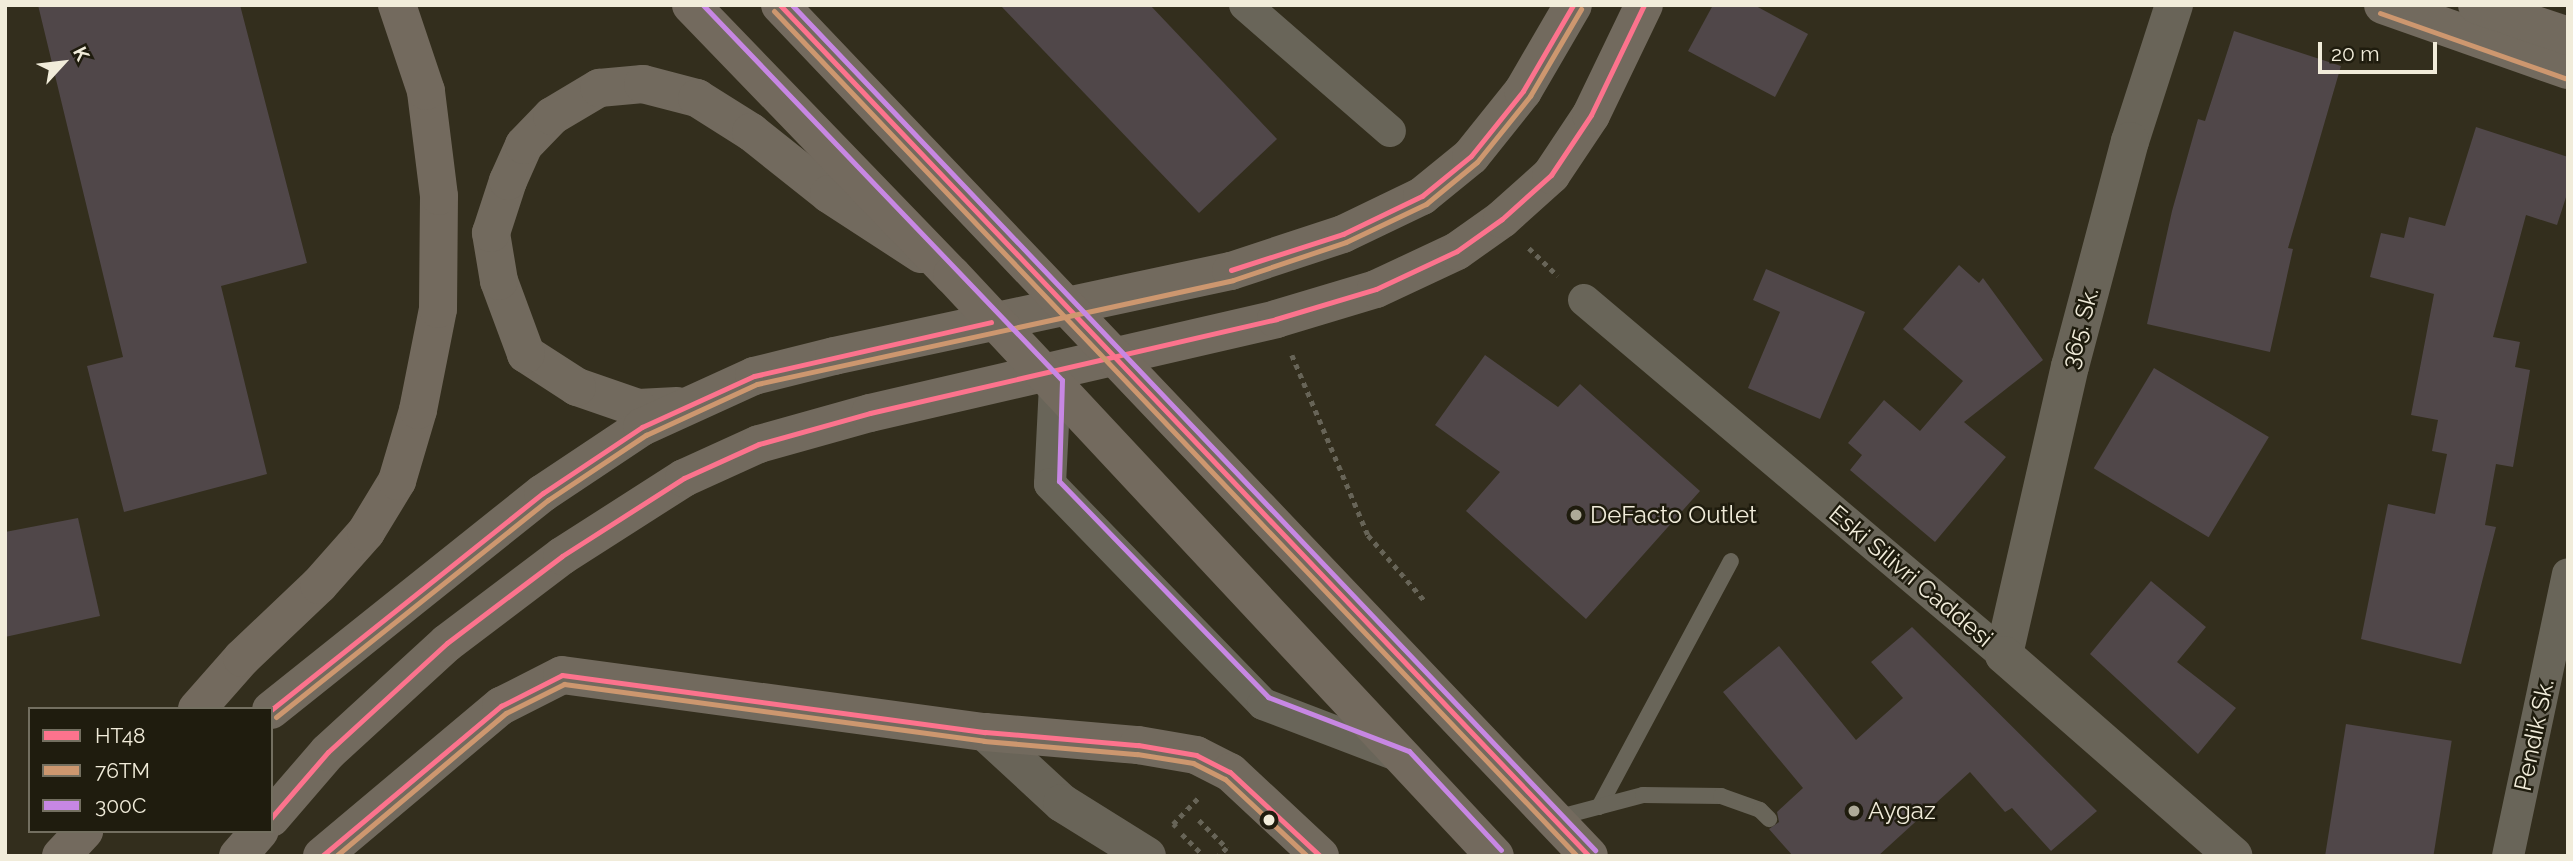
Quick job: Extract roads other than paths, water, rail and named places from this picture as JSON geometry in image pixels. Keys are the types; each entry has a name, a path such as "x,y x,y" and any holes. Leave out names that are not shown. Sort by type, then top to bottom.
{"highway":[{"path":"199,707 242,658 319,585 366,531 397,481 418,410 438,309 439,196 426,91 397,5"},
{"path":"691,5 953,275 1495,856"},
{"path":"780,5 1590,856"},
{"path":"62,856 82,833"}],"main road":[{"path":"273,708 543,493 642,427 754,376 834,356 1231,271 1343,234 1422,196 1471,156 1523,91 1573,5"},
{"path":"273,816 328,752 447,643 562,556 684,478 759,444 870,413 1264,322 1376,289 1457,251 1502,219 1551,174 1591,115 1644,5"},
{"name":"365. Sk.","path":"2004,655 2070,366 2130,141 2174,5"},
{"path":"2383,5 2568,70"},
{"path":"2477,5 2557,24"},
{"path":"690,405 638,408 577,387 526,354 499,281 491,233 508,181 524,145 552,116 598,88 643,84 697,98 751,132 829,194 953,275"},
{"name":"Eski Silivri Caddesi","path":"2004,655 2234,856"},
{"path":"322,856 501,706 562,675 985,732 1138,746 1196,755 1230,772 1320,856"},
{"path":"985,732 1062,803 1147,856"},
{"path":"62,856 94,833"},
{"path":"238,856 258,833"}],"street":[{"path":"1245,5 1390,131"},
{"name":"Eski Silivri Caddesi","path":"1584,300 2004,655"},
{"path":"1055,384 1050,484 1263,704 1404,758"},
{"name":"Pendik Sk.","path":"2508,856 2568,574"}],"lane":[{"path":"1599,807 1731,561"},
{"path":"1555,819 1643,795 1721,796 1760,810 1769,819"}],"place":[{"name":"DeFacto Outlet","path":"1576,515"},
{"name":"Aygaz","path":"1854,811"}]}
